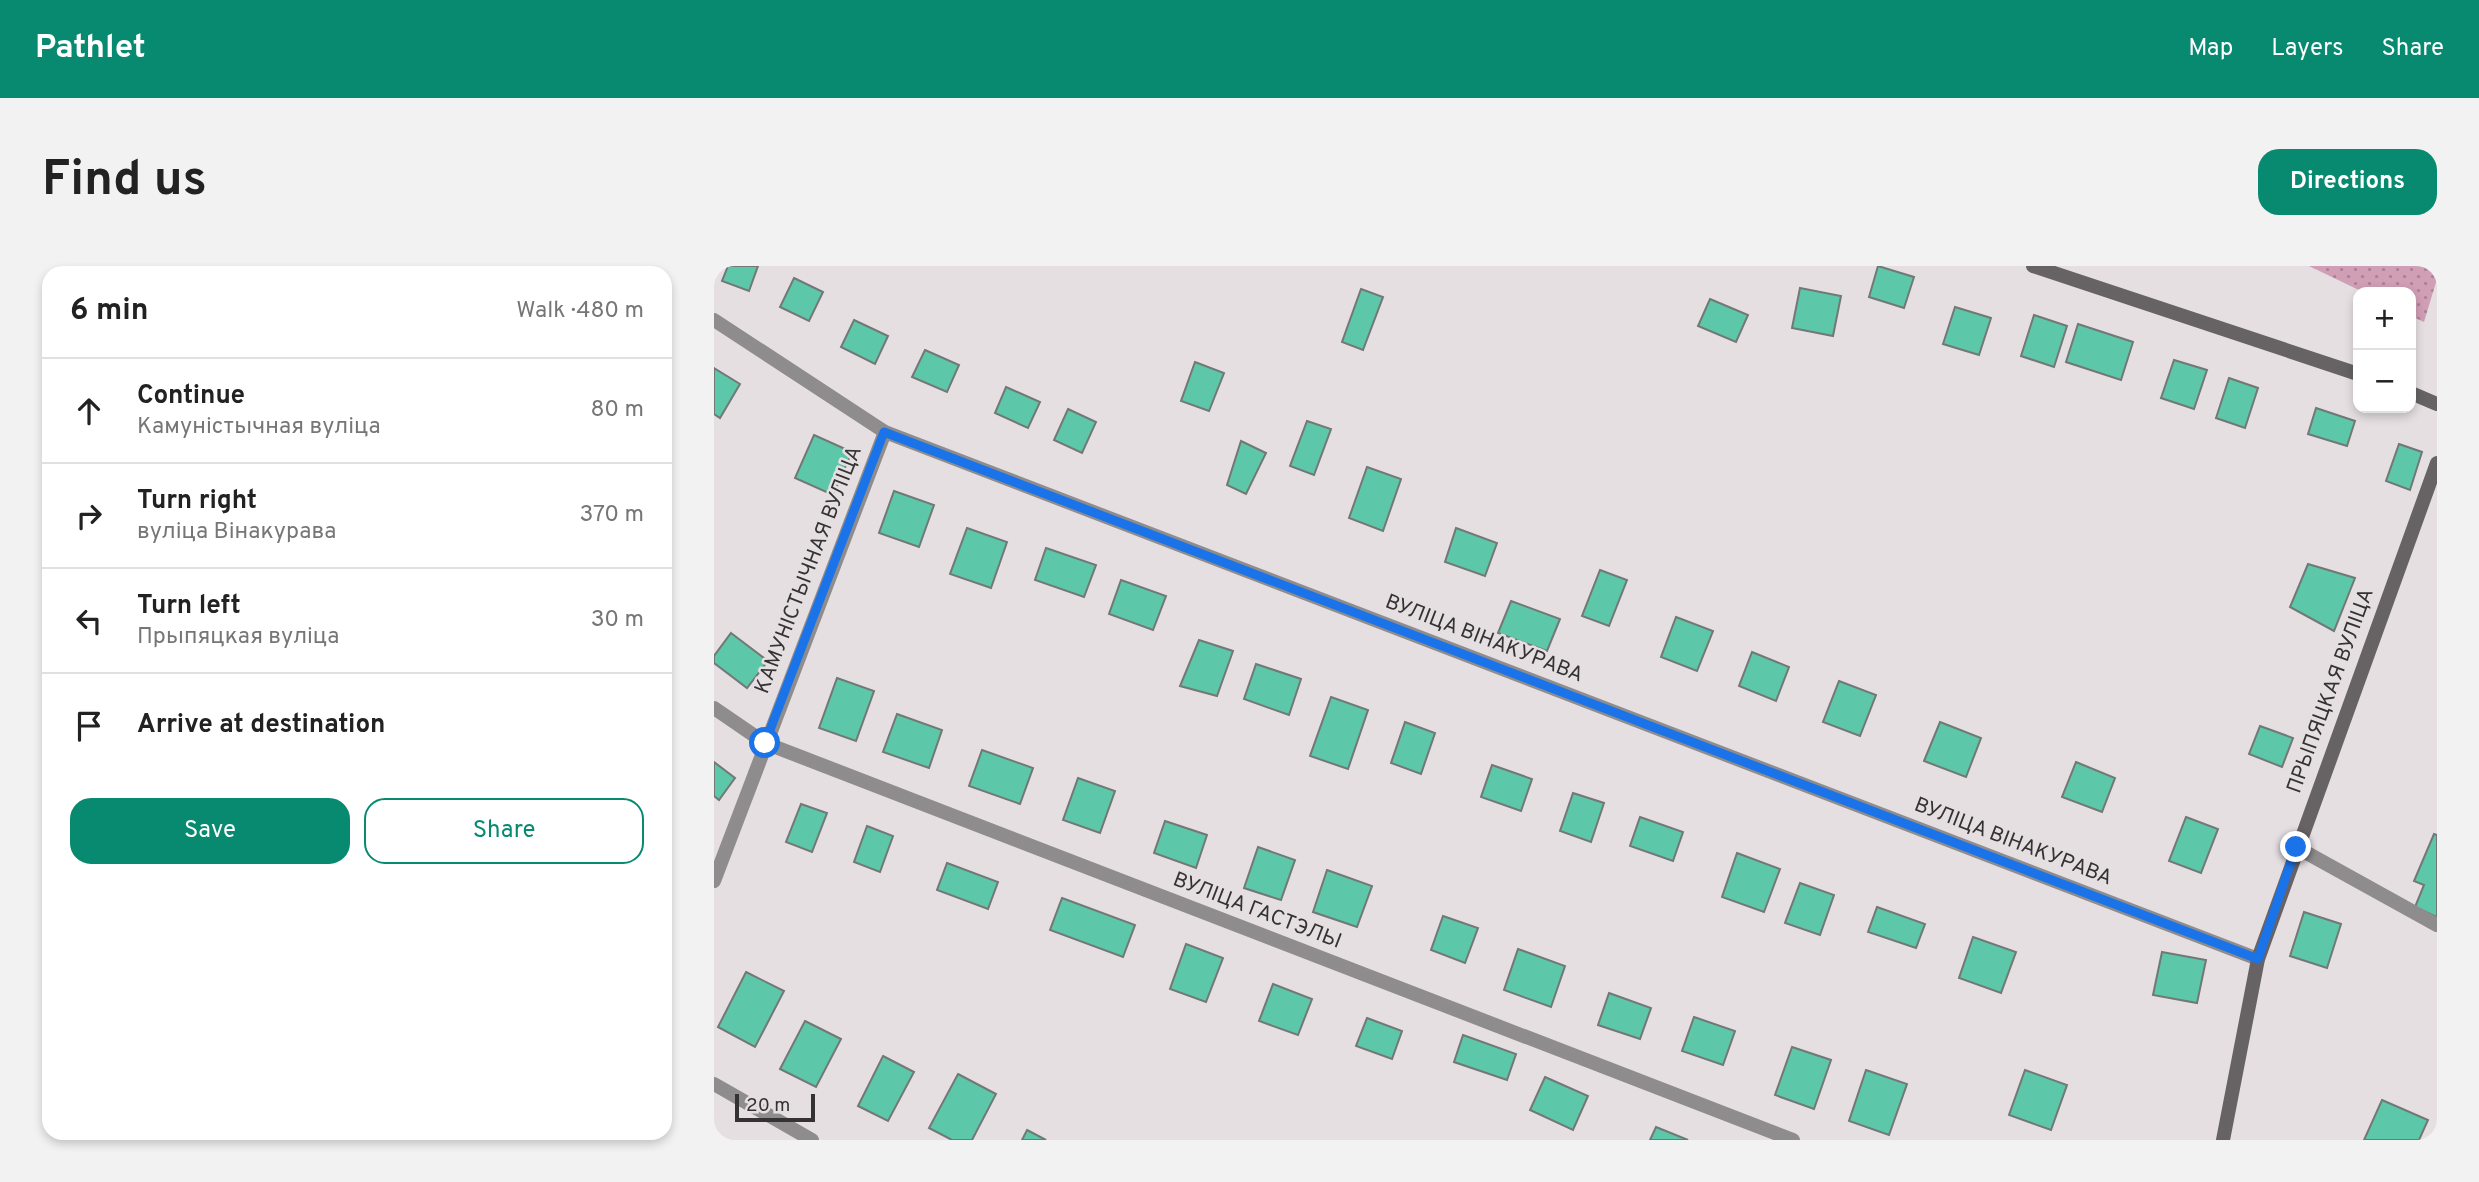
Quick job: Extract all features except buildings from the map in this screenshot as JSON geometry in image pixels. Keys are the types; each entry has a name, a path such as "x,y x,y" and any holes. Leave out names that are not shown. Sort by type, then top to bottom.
{"main road":[{"path":"2033,266 2353,372"},
{"path":"2416,395 2437,404"},
{"name":"ПРЫПЯЦКАЯ ВУЛІЦА","path":"2222,1140 2258,959 2296,847 2437,463"}],"street":[{"name":"ВУЛІЦА ВІНАКУРАВА","path":"714,320 884,432 2258,959"},
{"name":"КАМУНІСТЫЧНАЯ ВУЛІЦА","path":"714,881 884,432"},
{"name":"ВУЛІЦА ГАСТЭЛЫ","path":"714,708 765,743 1793,1140"},
{"path":"2296,847 2437,925"},
{"path":"714,1083 812,1140"}],"shaded area":[{"path":"2309,266 2437,266 2437,279 2424,322 2416,318 2416,287 2353,287"}],"route":[{"path":"765,743 884,432 2258,959 2296,847"}]}
